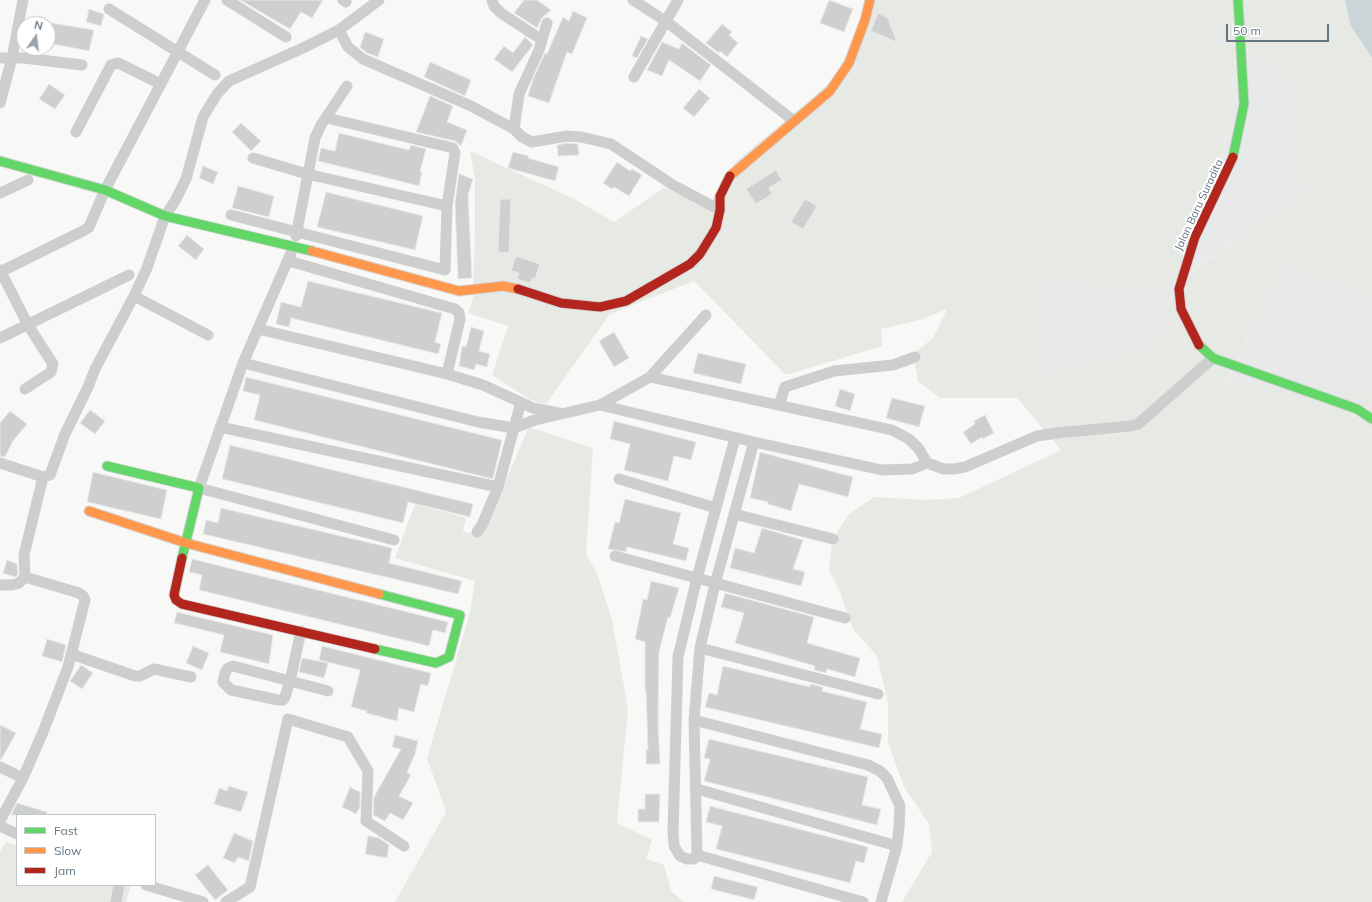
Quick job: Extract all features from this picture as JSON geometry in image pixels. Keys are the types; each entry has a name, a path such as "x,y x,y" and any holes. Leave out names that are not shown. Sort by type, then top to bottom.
{"street":[{"path":"0,103 12,58 23,0"},
{"path":"25,389 51,372 53,364 28,325 0,271 89,227 105,190 179,51 204,0"},
{"path":"227,0 286,37"},
{"path":"0,463 43,477 50,475 65,434 95,369 134,296 147,268 165,216 175,201 186,179 203,117 217,94 229,81 339,30 379,0"},
{"path":"492,0 494,6 501,13 542,40"},
{"path":"633,0 667,22 794,121"},
{"path":"634,77 667,22 678,0"},
{"path":"0,161 105,190 165,216 283,243 459,291 503,286 516,288 561,303 600,307 626,301 690,264 700,254 716,228 720,210 720,196 723,187 732,173 830,91 841,77 849,63 865,20 870,0"},
{"name":"Jalan Baru Suradita","path":"1238,0 1244,104 1240,127 1233,159 1195,237 1179,289 1181,309 1190,332 1198,344 1213,358 1357,409 1372,419"},
{"path":"109,9 179,51 215,75"},
{"path":"514,129 519,94 542,40 547,23"},
{"path":"339,30 348,47 363,59 471,106 514,129 522,137 532,142 567,136 581,136 611,144 673,185 720,210"},
{"path":"0,58 24,58 82,65"},
{"path":"76,132 111,65 118,63 161,84"},
{"path":"297,235 307,174 316,138 326,118 347,86"},
{"path":"231,216 297,235 445,270 447,206 455,153 453,148 326,118"},
{"path":"253,158 307,174 447,206"},
{"path":"0,193 28,180"},
{"path":"89,511 186,543 460,615 449,658 436,663 182,604 176,600 174,595 186,543 199,488 243,363 290,257 455,309 459,313 460,319 447,374"},
{"path":"0,338 129,275"},
{"path":"134,296 208,335"},
{"path":"243,363 478,422 514,428 564,413 600,405 650,377 706,316"},
{"path":"258,329 447,374 483,385 533,408 564,413"},
{"path":"779,405 785,386 834,371 893,365 915,357"},
{"path":"650,377 892,430 908,439 919,449 928,463 944,469 954,470 965,467 1037,436 1138,424 1213,358"},
{"path":"477,532 482,525 498,487 521,402"},
{"path":"600,405 735,438 882,470 912,469 928,463"},
{"path":"220,427 498,487"},
{"path":"735,438 697,578 678,663 673,832 674,846 680,856 694,859 698,855 694,720 700,648 715,584 754,442"},
{"path":"107,466 199,488 394,540"},
{"path":"0,585 12,585 19,583 25,577 24,555 43,477"},
{"path":"619,479 716,508"},
{"path":"734,514 833,539"},
{"path":"615,556 845,618"},
{"path":"0,821 23,778 43,732 71,654 85,600 83,596 25,577"},
{"path":"301,631 290,681 283,700 231,690 226,686 223,677 228,668 233,666 290,681 328,691"},
{"path":"700,648 878,694"},
{"path":"71,654 135,676 140,676 154,669 191,677"},
{"path":"226,902 250,887 288,719 348,737 368,771 366,821 404,846"},
{"path":"694,720 868,765 880,771 892,786 900,806 897,846 881,902"},
{"path":"0,767 23,778"},
{"path":"697,789 897,846"},
{"path":"0,826 16,834"},
{"path":"698,855 863,902"},
{"path":"116,902 119,886"},
{"path":"149,886 203,902"}],"shaded area":[{"path":"870,0 1345,0 1350,25 1372,58 1372,297 1285,264 1224,385 1372,388 1372,902 902,902 932,852 929,824 904,787 888,742 888,704 877,656 853,629 840,592 829,570 832,541 848,515 874,497 925,500 959,498 1061,450 1017,398 940,398 918,381 913,354 933,338 947,309 920,320 881,329 882,346 786,375 694,281 610,314 546,404 531,400 492,375 508,326 468,313 473,298 475,225 475,179 470,151 574,199 614,222 664,188 708,206 736,162 839,75","holes":["1237,44 1284,69 1303,192 1177,283 1219,185","1042,276 1133,291 1176,283 1155,348 1046,375"]},
{"path":"1345,0 1372,0 1372,58 1350,25"},
{"path":"1237,44 1284,69 1303,192 1176,283 1155,348 1046,376 1042,276 1133,291 1219,185"},
{"path":"1285,264 1372,297 1372,388 1224,386"},
{"path":"529,427 593,448 586,555 597,573 612,620 628,709 617,823 652,840 646,859 664,865 671,891 684,902 395,902 446,812 427,758 470,613 475,581 395,558 415,504 466,518 463,532 482,535"},
{"path":"6,842 16,845 16,886 131,886 126,902 0,902 0,852"}],"building":[{"path":"240,0 323,0 312,18 301,12 290,29"},
{"path":"524,0 537,0 551,10 542,18 537,28 514,13"},
{"path":"829,0 853,9 844,32 820,23"},
{"path":"89,9 104,14 101,26 86,22"},
{"path":"573,11 587,18 572,54 567,52 549,103 528,96 533,79 545,53 547,54 563,17 569,21"},
{"path":"878,13 888,18 897,42 871,31"},
{"path":"56,24 94,30 89,51 56,45"},
{"path":"722,24 732,32 729,35 738,43 727,57 706,43"},
{"path":"365,32 384,39 378,57 367,53 360,47"},
{"path":"641,36 648,39 637,58 632,56"},
{"path":"525,37 533,45 512,72 494,59 504,46 513,53"},
{"path":"662,42 679,49 682,43 711,65 700,81 669,60 662,76 647,70"},
{"path":"430,62 471,80 465,96 424,77"},
{"path":"49,84 65,95 55,109 39,99"},
{"path":"699,89 710,98 694,117 683,108"},
{"path":"430,96 453,106 447,122 467,130 461,146 455,141 416,132"},
{"path":"241,123 261,141 251,151 232,132"},
{"path":"339,133 409,150 411,145 426,149 420,172 422,172 419,186 318,161 321,148 335,151"},
{"path":"567,143 578,144 579,155 558,156 557,145"},
{"path":"513,152 559,167 555,181 508,168"},
{"path":"617,162 630,171 632,169 642,175 629,196 614,187 612,189 603,183"},
{"path":"203,166 218,172 213,184 199,178"},
{"path":"776,170 782,180 769,188 772,194 756,204 746,189"},
{"path":"459,174 473,179 468,195 472,278 458,279 455,202"},
{"path":"238,186 274,196 269,217 232,208"},
{"path":"326,192 423,216 415,250 317,227"},
{"path":"500,199 511,199 509,253 498,252"},
{"path":"805,199 817,206 803,229 791,222"},
{"path":"187,235 204,249 196,260 178,246"},
{"path":"516,256 540,264 535,279 532,278 530,283 517,279 519,273 511,271"},
{"path":"308,281 442,313 435,342 441,344 438,354 291,318 289,327 276,324 281,302 301,307"},
{"path":"471,327 484,331 479,351 490,354 487,367 476,364 474,370 459,366 462,346 466,347"},
{"path":"614,332 629,358 614,367 599,341"},
{"path":"698,353 746,364 741,384 693,373"},
{"path":"246,377 502,440 493,479 254,420 260,395 243,391"},
{"path":"840,389 855,394 850,411 835,406"},
{"path":"892,398 925,406 919,427 886,418"},
{"path":"90,410 105,421 95,434 80,423"},
{"path":"10,411 27,424 13,441 5,457 0,456 0,423"},
{"path":"985,415 994,433 983,439 982,437 971,444 963,432 975,424 974,421"},
{"path":"614,421 696,442 691,460 674,456 668,481 624,470 630,444 610,439"},
{"path":"230,445 473,504 470,517 408,502 403,523 222,479"},
{"path":"760,452 853,477 848,497 799,484 791,511 768,504 768,502 750,498"},
{"path":"93,472 167,490 161,519 87,502"},
{"path":"625,499 681,513 673,544 689,548 686,561 627,547 626,552 608,549 615,522 619,523"},
{"path":"221,508 392,548 389,563 462,581 458,594 203,534 206,520 218,523"},
{"path":"762,528 803,540 793,569 805,572 801,586 730,568 735,548 754,553"},
{"path":"192,559 448,622 445,633 433,630 429,646 199,590 202,575 189,572"},
{"path":"7,560 17,564 18,574 15,577 3,573"},
{"path":"651,581 679,588 670,618 668,617 659,652 658,723 660,764 646,764 646,750 648,750 645,690 645,642 635,639 643,599 647,600"},
{"path":"725,593 814,617 807,643 860,658 855,677 827,669 826,673 814,670 815,666 735,643 744,613 721,607"},
{"path":"177,612 273,635 269,664 220,652 224,635 174,623"},
{"path":"47,639 66,645 62,662 42,656"},
{"path":"193,646 209,653 202,670 186,663"},
{"path":"322,646 431,673 428,686 421,684 414,712 399,708 397,721 366,713 367,711 351,707 360,670 319,660"},
{"path":"302,658 328,663 324,678 299,672"},
{"path":"81,665 93,673 82,689 70,681"},
{"path":"723,666 810,687 810,684 823,687 822,691 867,702 860,729 882,734 879,748 705,707 709,693 717,695"},
{"path":"0,725 16,733 1,760 0,760"},
{"path":"395,735 418,741 415,754 407,772 411,775 399,796 413,803 403,820 390,813 385,821 373,815 374,797 401,749 392,747"},
{"path":"709,739 868,777 862,805 881,809 877,825 704,781 710,759 704,758"},
{"path":"229,786 248,792 241,812 214,804 219,788 227,791"},
{"path":"350,787 360,792 360,807 356,814 342,807"},
{"path":"645,794 660,794 659,822 638,822 638,809 645,809"},
{"path":"17,803 47,812 47,814 11,815"},
{"path":"710,806 868,847 864,863 856,861 850,883 716,849 722,826 706,822"},
{"path":"234,833 253,841 249,861 238,857 235,863 223,858"},
{"path":"368,836 379,838 389,845 387,858 365,854"},
{"path":"208,865 228,890 215,900 195,875"},
{"path":"714,876 758,887 754,900 711,889"}],"traffic: fast":[{"path":"1233,157 1244,104 1238,0"},
{"path":"0,161 105,190 165,216 312,251"},
{"path":"1199,345 1213,358 1357,409 1372,419"},
{"path":"107,466 199,488 182,558"},
{"path":"375,649 436,663 449,657 460,615 379,594"}],"traffic: slow":[{"path":"730,176 830,91 849,63 865,20 870,0"},
{"path":"312,251 459,291 503,286 518,289"},
{"path":"89,511 186,543 379,594"}],"traffic: jam":[{"path":"1199,345 1181,309 1179,289 1195,237 1233,157"},
{"path":"518,289 561,303 600,307 626,301 690,264 700,254 716,228 720,210 720,196 730,176"},
{"path":"182,558 174,595 176,600 182,604 375,649"}]}
